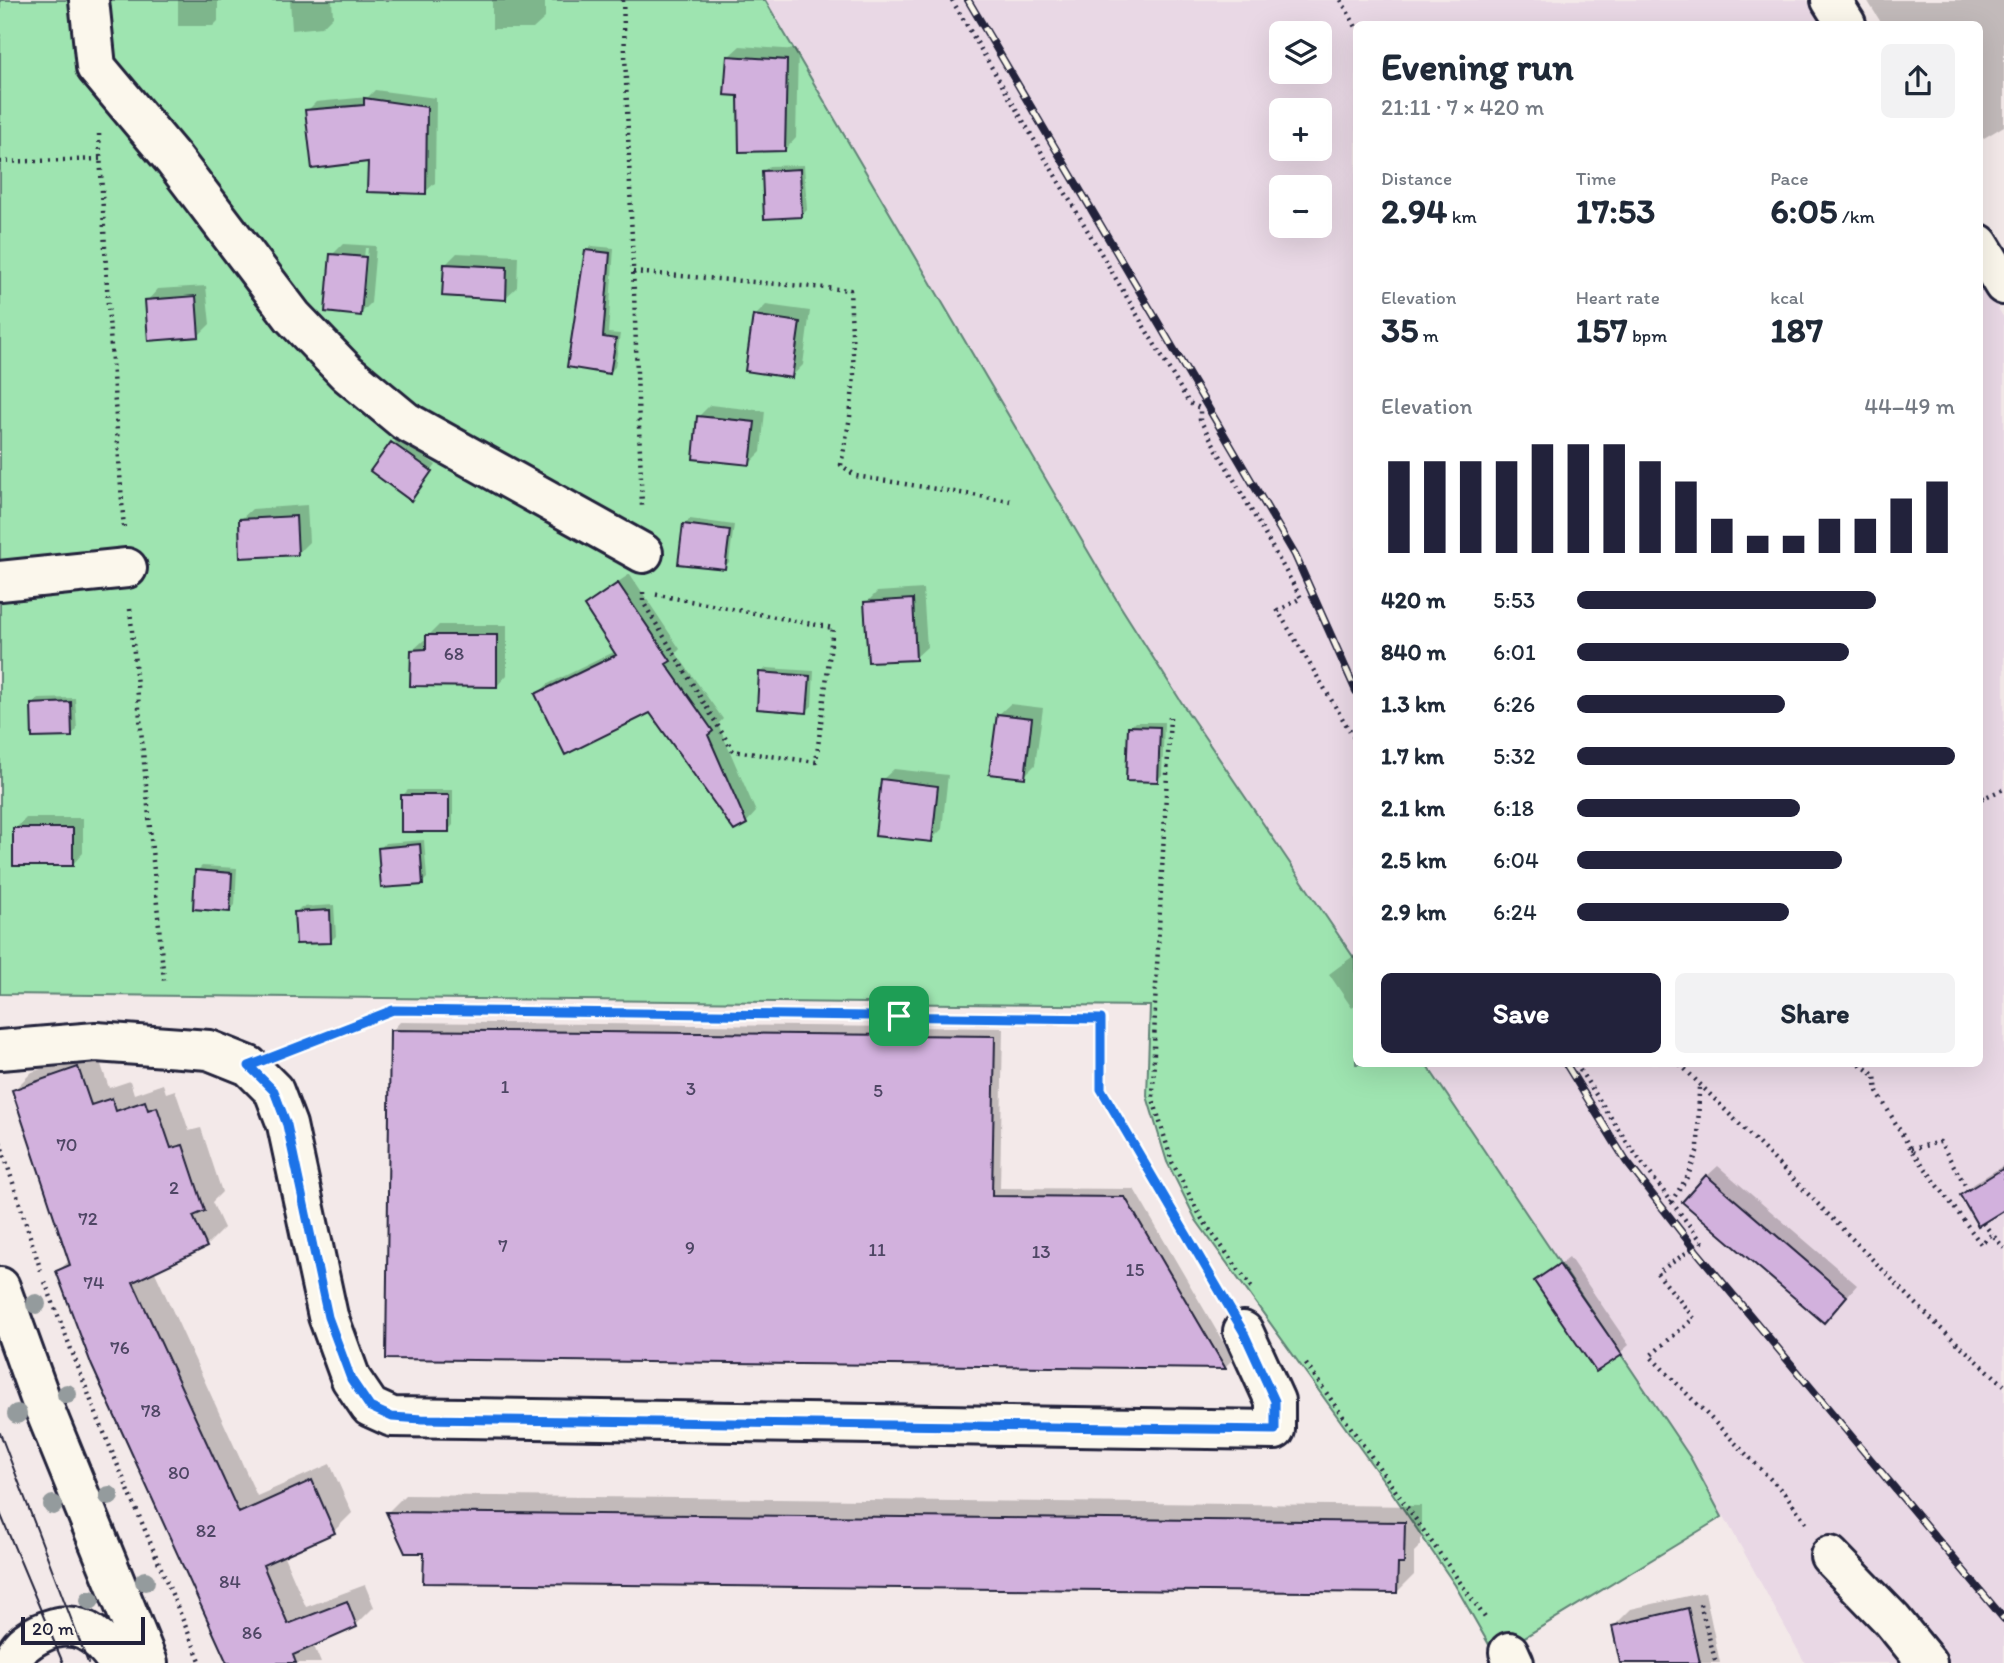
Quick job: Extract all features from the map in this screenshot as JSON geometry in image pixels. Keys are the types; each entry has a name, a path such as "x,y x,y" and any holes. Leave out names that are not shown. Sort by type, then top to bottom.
{"street":[{"path":"89,0 96,66 174,160 293,317 346,373 405,421 643,553"},
{"path":"1831,0 1844,21"},
{"path":"1983,251 2004,285"},
{"path":"0,581 127,568"},
{"path":"0,1049 96,1042 209,1050 249,1066 274,1091 287,1125 328,1317 351,1379 370,1407 392,1417 1275,1430 1275,1401 1251,1315"},
{"path":"0,1287 40,1398 148,1663"},
{"path":"1830,1556 1892,1620 1927,1663"},
{"path":"12,1663 24,1643 49,1629 74,1625 101,1640 118,1663"}],"path":[{"path":"623,0 643,602 733,751 816,762 833,628 643,592"},
{"path":"952,0 1189,403 1200,408 1200,420 1301,598 1278,611 1353,736"},
{"path":"1340,0 1353,22"},
{"path":"99,132 109,319 138,713 164,981"},
{"path":"0,162 100,159"},
{"path":"633,272 850,290 854,376 841,465 856,476 1010,501"},
{"path":"1170,717 1155,1005 1153,1099 1172,1162 1251,1315"},
{"path":"1983,797 2004,789"},
{"path":"249,1066 393,1010 1101,1019 1101,1089 1251,1315"},
{"path":"1578,1067 1630,1147 1702,1242 1657,1273 1694,1318 1650,1356 1787,1496 1830,1556"},
{"path":"1683,1067 1937,1325 2004,1385"},
{"path":"1864,1067 1875,1076 1877,1092 1910,1149 1981,1244 1992,1234"},
{"path":"1671,1202 1688,1176 1698,1149 1699,1083"},
{"path":"0,1142 41,1273 97,1416 201,1663"},
{"path":"1910,1149 1940,1142 1968,1189"},
{"path":"1983,1223 2004,1248"},
{"path":"1299,1354 1511,1657"},
{"path":"1700,1604 1716,1663"}],"shaded area":[{"path":"765,0 1807,0 1820,21 1353,21 1353,957 1187,711 1119,604"},
{"path":"1983,284 2004,318 2004,1663 1805,1663 1690,1457 1428,1067 1983,1067"}],"green space":[{"path":"0,0 765,0 1119,604 1187,711 1353,957 1353,1067 1428,1067 1690,1457 1722,1517 1495,1655 1455,1585 1391,1491 1196,1220 1167,1162 1147,1096 1150,1006 0,994"}],"building":[{"path":"727,56 787,60 785,151 739,152 738,96 724,95"},
{"path":"364,98 427,107 426,194 367,192 368,162 312,169 305,110 364,105"},
{"path":"800,169 802,217 764,219 762,171"},
{"path":"585,250 610,253 603,337 616,339 610,374 567,367"},
{"path":"330,254 366,257 361,316 325,312"},
{"path":"444,264 507,267 506,300 442,296"},
{"path":"196,296 199,337 148,341 145,300"},
{"path":"753,315 800,322 792,378 745,371"},
{"path":"697,416 755,422 750,465 693,459"},
{"path":"391,442 432,471 411,501 370,471"},
{"path":"296,516 298,555 240,558 239,519"},
{"path":"683,524 730,530 725,569 678,564"},
{"path":"618,583 671,661 666,664 713,731 708,735 747,824 734,831 650,713 565,755 535,694 616,655 584,606"},
{"path":"913,599 916,660 868,662 864,602"},
{"path":"426,635 497,635 497,687 410,686 411,650 426,649"},
{"path":"759,672 810,676 807,713 757,709"},
{"path":"71,702 72,737 32,738 31,704"},
{"path":"997,714 1032,718 1025,778 989,774"},
{"path":"1128,726 1160,727 1158,782 1126,781"},
{"path":"881,779 938,786 932,842 875,836"},
{"path":"401,795 449,795 449,832 401,832"},
{"path":"13,828 73,828 73,866 13,866"},
{"path":"420,844 423,885 381,888 378,848"},
{"path":"195,870 232,873 230,912 193,909"},
{"path":"330,910 331,943 296,944 294,912"},
{"path":"390,1030 995,1036 992,1196 1125,1197 1226,1369 386,1359"},
{"path":"78,1067 91,1105 112,1098 116,1111 145,1101 148,1110 157,1107 171,1148 183,1145 205,1211 193,1216 207,1247 133,1282 239,1513 312,1480 335,1533 263,1565 288,1624 347,1601 357,1627 293,1655 296,1663 227,1663 92,1366 56,1271 70,1265 12,1090"},
{"path":"2004,1168 2004,1210 1978,1226 1960,1195"},
{"path":"1706,1175 1847,1296 1824,1323 1682,1202"},
{"path":"1559,1264 1622,1355 1596,1372 1534,1281"},
{"path":"386,1512 1405,1522 1404,1564 1398,1564 1397,1593 423,1583 424,1553 405,1553"},
{"path":"1688,1608 1700,1663 1620,1663 1612,1626"}],"tram line":[{"path":"0,1433 88,1663"},
{"path":"0,1513 63,1663"}],"railway":[{"path":"968,0 1295,555 1353,684"},
{"path":"1568,1067 1626,1161 1693,1247 2004,1619"}],"route":[{"path":"393,1010 899,1016 1101,1019 1101,1089 1243,1331 1275,1401 1275,1430 422,1419 392,1417 370,1407 351,1379 328,1317 287,1125 274,1091 249,1066 393,1010"}]}
